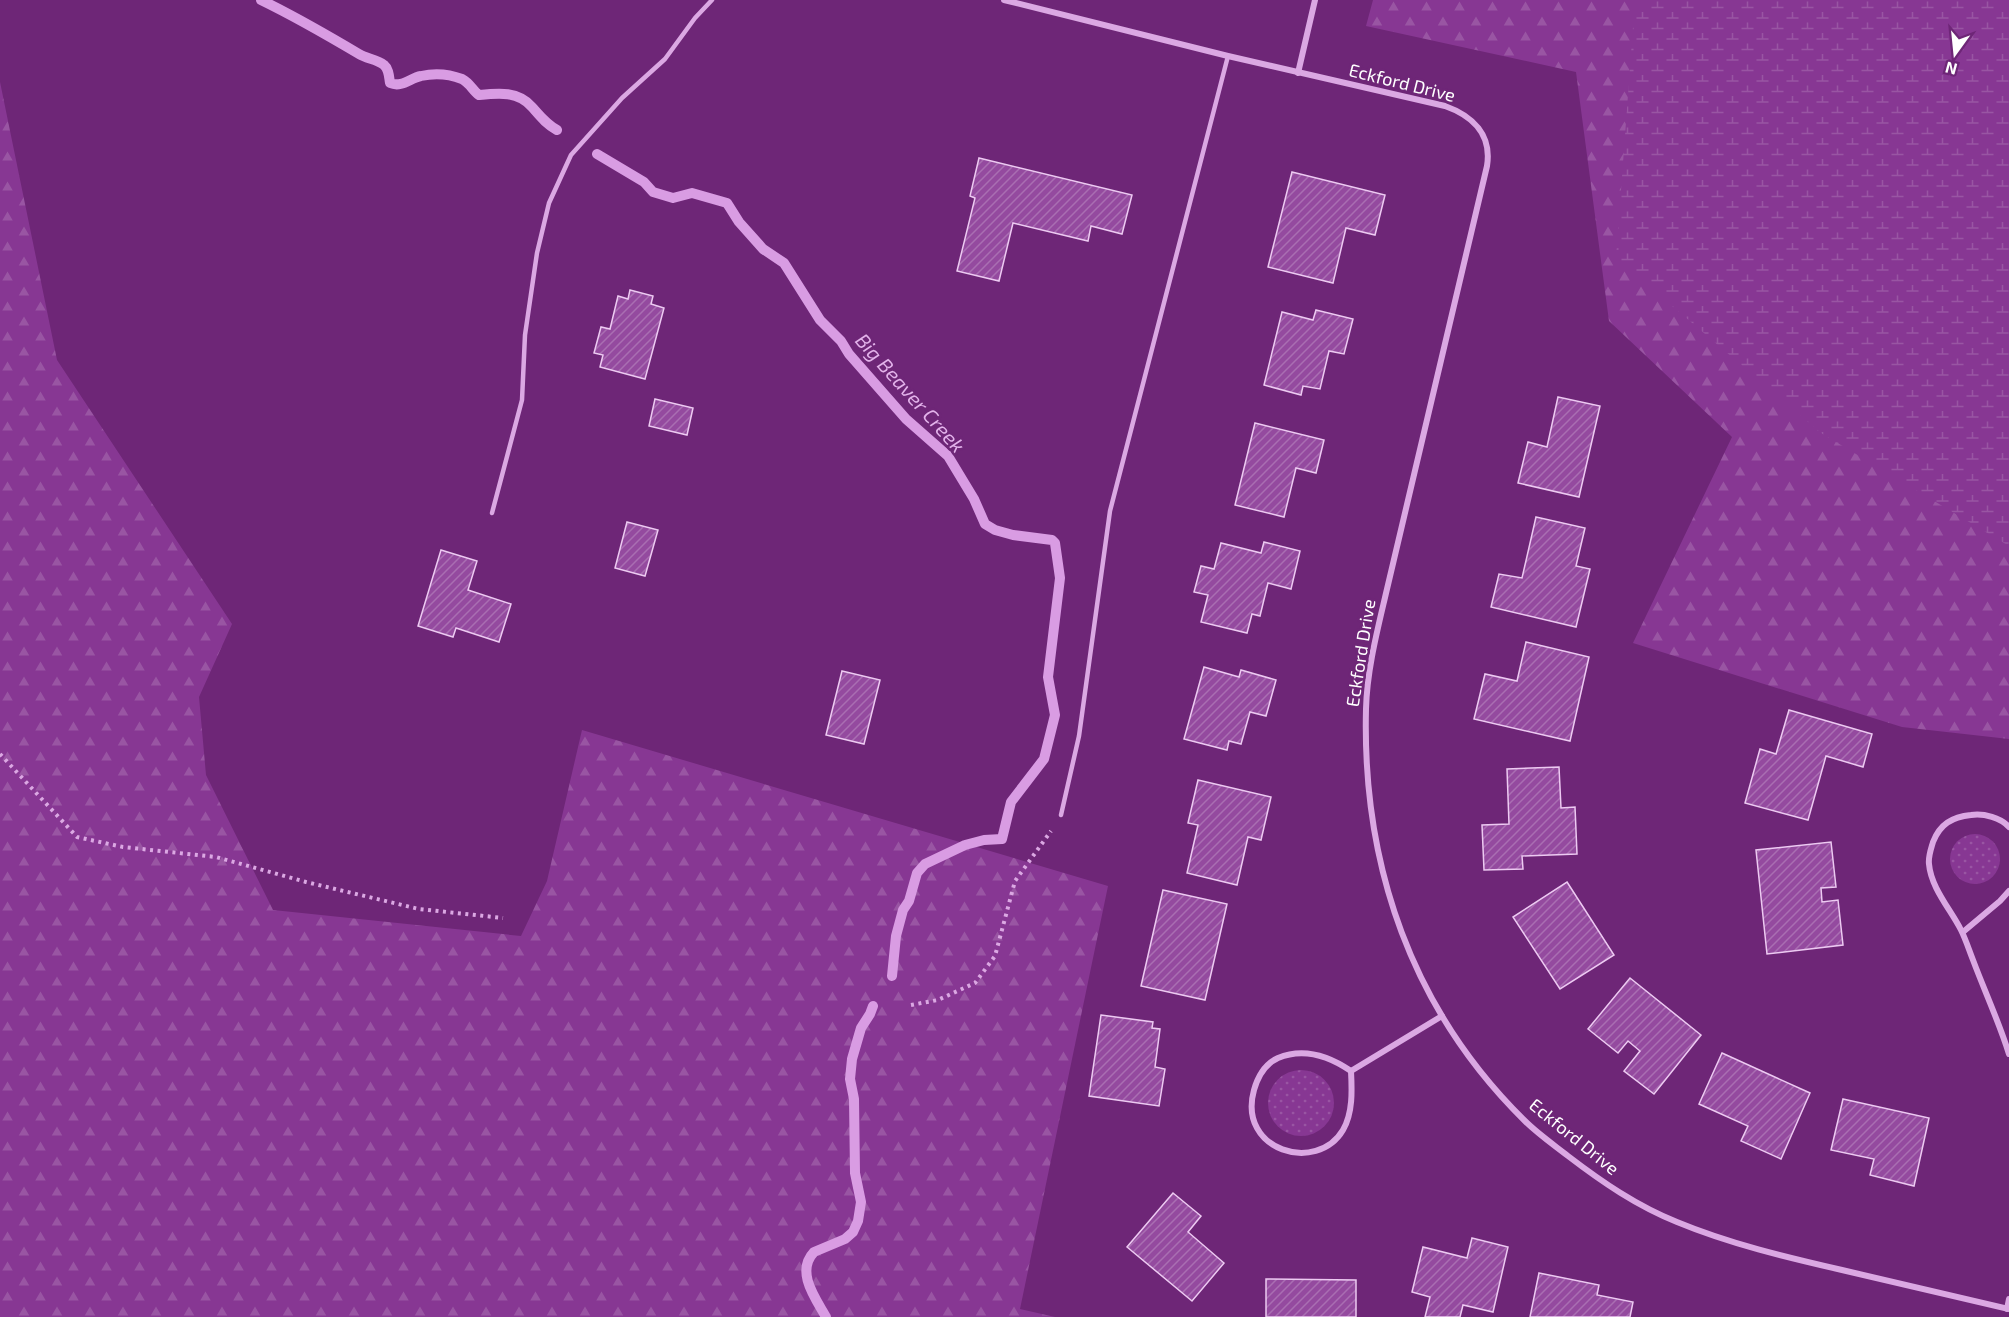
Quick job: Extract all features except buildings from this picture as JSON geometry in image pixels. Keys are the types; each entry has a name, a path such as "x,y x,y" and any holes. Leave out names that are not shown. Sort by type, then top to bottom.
{"street":[{"name":"Eckford Drive","path":"1004,0 1298,73 1445,106 1459,111 1476,124 1483,134 1489,155 1377,634 1366,706 1368,772 1378,855 1402,936 1419,976 1466,1052 1526,1122 1583,1167 1635,1202 1676,1222 1727,1241 1785,1257 2008,1309"},
{"path":"1298,73 1315,0"},
{"path":"2009,827 1991,817 1977,814 1959,816 1947,822 1937,833 1931,849 1929,864 1934,882 1963,932 2000,1025 2009,1054"},
{"path":"1963,932 2009,891"},
{"path":"1351,1071 1442,1016"},
{"path":"1293,1053 1312,1053 1334,1060 1351,1071 1350,1108 1344,1129 1333,1142 1319,1150 1302,1153 1286,1151 1262,1138 1252,1116 1251,1102 1256,1081 1264,1068 1276,1059 1293,1053"},
{"path":"2008,1309 2009,1299"}],"lane":[{"path":"492,513 522,400 528,311 537,253 549,202 571,155 622,98 665,59 695,18 712,0"},
{"path":"1061,815 1079,736 1110,511 1228,56"}],"path":[{"path":"0,754 77,837 123,847 216,857 306,882 419,909 503,918"},
{"path":"911,1005 938,1000 975,983 995,956 1015,881 1061,815"}],"green space":[{"path":"1373,0 2009,0 2009,739 1902,727 1633,643 1732,437 1609,321 1576,72 1366,26"},
{"path":"1635,0 2009,0 2009,546 1821,433 1616,258"},
{"path":"0,82 57,360 232,624 199,697 206,775 273,910 521,936 547,881 582,730 1108,886 1020,1309 1055,1317 0,1317"},
{"path":"1975,834 1984,836 1995,845 2000,859 1998,868 1989,879 1975,884 1966,882 1955,873 1950,859 1952,850 1961,839"},
{"path":"1301,1070 1314,1073 1324,1080 1331,1090 1334,1103 1331,1116 1324,1126 1314,1133 1301,1136 1288,1133 1278,1126 1271,1116 1268,1103 1271,1090 1278,1080 1288,1073"}],"waterway":[{"name":"Big Beaver Creek","path":"261,0 362,56 381,63 387,69 390,83 402,84 431,74 457,77 465,81 479,95 501,94 521,98 557,130"},
{"name":"Big Beaver Creek","path":"597,154 644,182 653,192 673,198 692,193 727,203 739,222 763,249 784,263 820,320 841,341 849,354 906,419 948,456 974,499 985,524 995,530 1013,535 1052,540 1055,543 1060,578 1048,677 1055,715 1044,759 1011,802 1002,839 984,840 965,845 925,864 917,873 896,936 892,976"},
{"name":"Big Beaver Creek","path":"826,1317 809,1285 806,1268 814,1252 845,1239 853,1232 858,1221 861,1202 855,1173 854,1099 850,1079 852,1059 861,1028 873,1006"}]}
